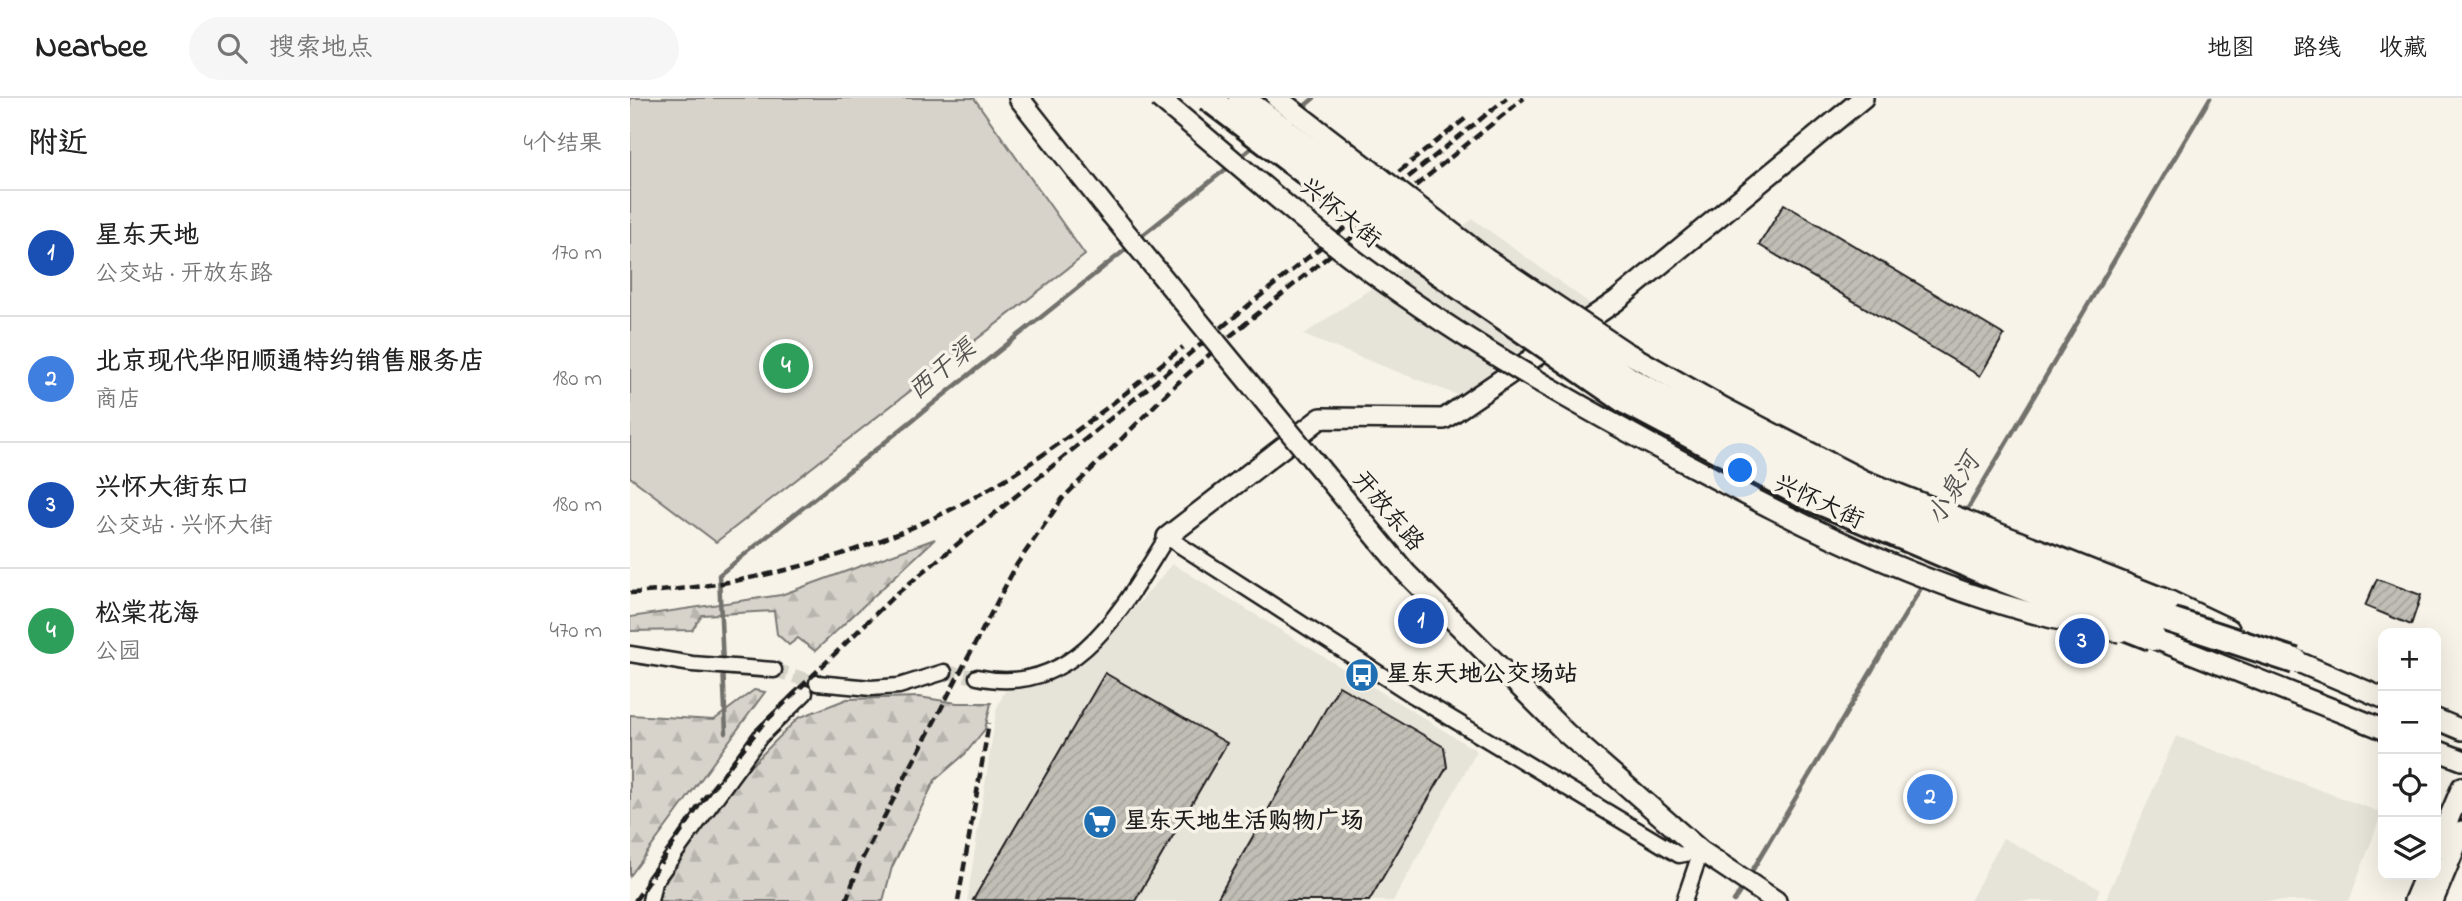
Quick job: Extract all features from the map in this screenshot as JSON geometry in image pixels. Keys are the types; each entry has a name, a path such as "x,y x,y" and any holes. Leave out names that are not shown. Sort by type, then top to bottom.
{"highway":[{"path":"1208,98 1414,255 1627,402 1801,494 1992,575 2154,638"},
{"path":"1241,98 1445,251 1630,380 1804,472 2134,608 2295,661"}],"main road":[{"name":"开放东路","path":"1019,98 1406,573 1566,733 1709,857 1770,898"},
{"name":"兴怀大街","path":"1159,98 1348,255 1460,335 1644,441 1791,520 1970,597 2044,618 2154,638 2378,727"},
{"name":"兴怀大街","path":"1277,98 1488,260 1624,351 1724,408 1863,480 2170,601 2295,661 2378,696"},
{"path":"1167,537 1321,418 1444,419 1616,300 1863,98"},
{"path":"2441,721 2462,730"},
{"path":"2441,752 2462,760"},
{"path":"2441,837 2462,787"},
{"path":"2433,901 2462,831"},
{"path":"2414,901 2423,880"}],"street":[{"path":"977,677 998,682 1035,677 1076,659 1113,623 1167,537 1414,696 1678,855 1709,857 1684,901"},
{"path":"630,654 692,664 774,670"},
{"path":"817,683 871,688 899,686 944,672"},
{"path":"650,901 654,882 760,737 805,693"}],"shaded area":[{"path":"1473,219 1592,305 1470,400 1303,335"},
{"path":"1173,564 1477,751 1393,901 967,901 997,707 1005,691 1046,682 1095,652"},
{"path":"2176,736 2378,812 2378,824 2349,901 2105,901"},
{"path":"2003,838 2100,889 2095,901 1970,901"}],"green space":[{"path":"630,98 974,98 1085,255 716,542 630,477"},
{"path":"935,539 815,651 798,638 789,645 777,634 774,611 702,615 692,630 630,631 630,617 781,595"},
{"path":"754,690 765,692 630,876 630,715 714,720"},
{"path":"919,697 957,703 991,703 985,729 965,754 935,780 892,867 883,901 652,901 740,777 798,718 847,699"}],"building":[{"path":"1784,204 2004,335 1980,376 1759,245"},
{"path":"2377,579 2421,595 2411,625 2365,606"},
{"name":"星东天地生活购物广场","path":"1105,673 1227,743 1135,901 973,900"},
{"path":"1339,686 1444,747 1447,767 1369,901 1216,901"}],"waterway":[{"name":"西干渠","path":"1301,109 1314,98"},
{"name":"小泉河","path":"1964,515 2210,98"},
{"name":"西干渠","path":"1238,159 1255,145"},
{"name":"西干渠","path":"1139,238 1231,165"},
{"name":"西干渠","path":"726,733 719,575 1130,246"},
{"name":"小泉河","path":"1749,876 1924,583"},
{"name":"小泉河","path":"1734,901 1743,887"}],"tunnel":[{"path":"774,670 817,683"},
{"path":"944,672 977,677"}],"railway":[{"path":"635,901 702,801 762,725 894,596 1255,300 1507,98"},
{"path":"846,901 860,863 1017,564 1063,498 1172,388 1229,337 1524,98"},
{"path":"1387,181 1466,118"},
{"path":"630,593 718,584 806,565 849,552 931,519 1027,466 1107,408 1183,347"},
{"path":"958,901 989,723"}],"place":[{"name":"松棠花海","path":"786,366"},
{"name":"星东天地","path":"1421,621"},
{"name":"兴怀大街东口","path":"2082,641"},
{"name":"星东天地公交场站","path":"1362,675"},
{"name":"北京现代华阳顺通特约销售服务店","path":"1930,797"},
{"name":"星东天地生活购物广场","path":"1100,822"}]}
